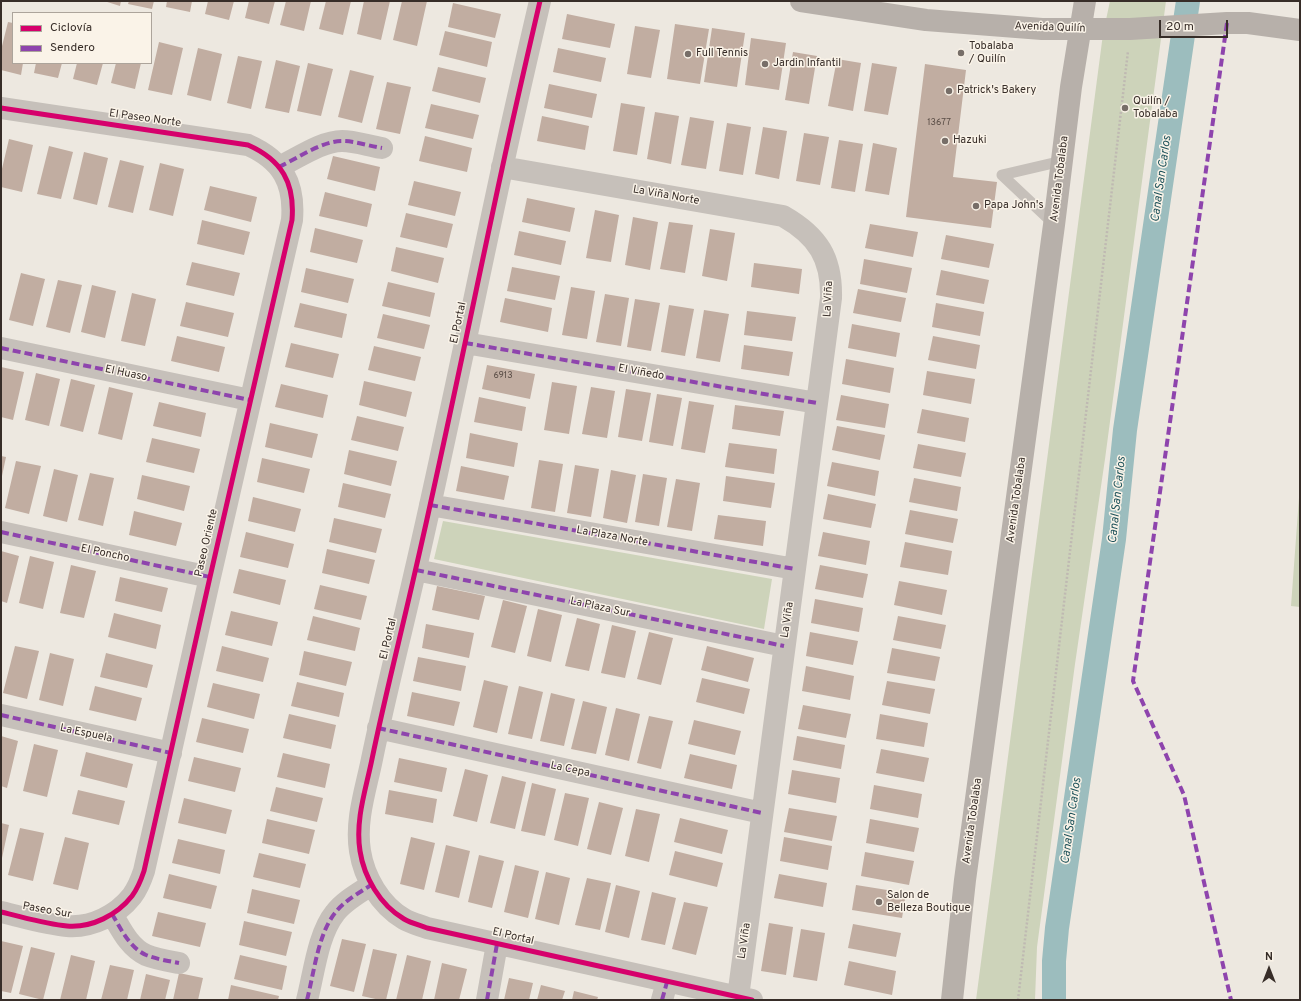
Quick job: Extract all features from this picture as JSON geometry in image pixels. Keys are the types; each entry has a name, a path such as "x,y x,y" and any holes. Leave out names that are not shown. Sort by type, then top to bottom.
{"main road":[{"name":"Avenida Quilín","path":"801,1 926,20 998,26 1080,30 1140,29 1248,23 1298,29"},
{"name":"Avenida Tobalaba","path":"952,1000 965,880 1085,1"}],"street":[{"name":"El Portal","path":"540,1 502,167 416,570 378,728 360,813 358,833 360,852 364,869 371,885 386,904 404,919 427,928 497,944 665,991 745,998"},
{"name":"El Paseo Norte","path":"1,108 248,145 260,150 280,167"},
{"path":"280,167 324,145 334,142 353,142 382,148"},
{"name":"Paseo Oriente","path":"112,914 132,896 144,871 292,220 292,192 280,167"},
{"name":"La Viña Norte","path":"502,167 783,216 809,234 818,246"},
{"name":"La Viña","path":"745,998 762,813 831,298 829,271 825,258 818,246"},
{"name":"El Viñedo","path":"465,343 817,403"},
{"name":"El Huaso","path":"1,348 250,400"},
{"name":"La Plaza Norte","path":"430,505 795,569"},
{"name":"El Poncho","path":"1,532 210,577"},
{"name":"La Plaza Sur","path":"416,570 784,646"},
{"name":"La Espuela","path":"1,715 171,753"},
{"name":"La Cepa","path":"378,728 762,813"},
{"path":"307,1000 322,936 328,923 342,905 371,885"},
{"name":"Paseo Sur","path":"1,912 69,926 84,925 98,921 112,914"},
{"path":"112,914 128,940 140,951 152,957 179,964"},
{"path":"487,1000 497,944"}],"lane":[{"path":"1054,225 1002,175 1062,161"}],"path":[{"path":"1018,1000 1140,29"}],"green space":[{"path":"1110,1 1166,1 1105,459 1075,664 1037,947 1035,1000 976,1000 1103,34"},
{"path":"1300,484 1300,607 1291,606"},
{"path":"443,521 772,579 764,629 434,559"}],"building":[{"path":"104,1 121,1 120,6"},
{"path":"129,1 154,1 152,9 128,4"},
{"path":"167,1 192,1 190,12 166,7"},
{"path":"208,1 234,1 229,20 205,14"},
{"path":"249,1 275,1 269,24 245,18"},
{"path":"286,1 311,1 304,31 280,25"},
{"path":"326,1 351,1 343,35 319,29"},
{"path":"364,1 390,1 381,40 357,34"},
{"path":"402,1 427,1 417,46 393,40"},
{"path":"453,3 501,14 495,38 448,27"},
{"path":"567,14 615,24 610,48 562,39"},
{"path":"8,22 12,23 12,64 23,64 21,75 1,70 1,50"},
{"name":"Full Tennis","path":"675,24 709,29 700,84 667,79"},
{"path":"635,26 660,30 651,78 627,74"},
{"path":"712,28 745,33 737,87 704,82"},
{"path":"445,31 492,42 487,67 439,55"},
{"name":"Jardin Infantil","path":"751,38 786,43 779,90 745,85"},
{"path":"159,42 183,48 172,95 148,90"},
{"path":"198,48 222,54 211,101 187,95"},
{"path":"558,48 606,58 601,82 553,72"},
{"path":"793,52 817,56 809,104 785,100"},
{"path":"238,56 262,61 251,109 227,103"},
{"path":"837,59 861,63 853,111 828,106"},
{"path":"276,60 300,66 289,113 265,108"},
{"path":"308,63 333,69 321,116 297,111"},
{"path":"872,63 897,67 888,115 864,111"},
{"path":"36,64 62,64 58,78 34,73"},
{"path":"77,64 103,64 97,85 73,79"},
{"path":"116,64 141,64 135,89 111,83"},
{"path":"925,64 966,70 953,177 997,182 991,228 906,217"},
{"path":"438,67 486,78 480,103 432,91"},
{"path":"350,70 374,76 362,123 338,117"},
{"path":"387,82 411,87 400,134 376,129"},
{"path":"549,84 597,94 592,118 544,108"},
{"path":"621,103 645,107 637,155 613,151"},
{"path":"431,104 479,115 473,139 425,128"},
{"path":"655,112 679,116 671,164 647,159"},
{"path":"542,116 589,126 585,150 537,141"},
{"path":"690,117 714,121 706,169 681,165"},
{"path":"727,123 751,127 743,175 719,171"},
{"path":"763,127 787,131 779,179 755,174"},
{"path":"804,133 829,137 820,185 796,181"},
{"path":"425,136 472,148 467,172 419,161"},
{"path":"9,139 33,145 22,192 1,187 1,173"},
{"path":"839,140 863,144 855,192 831,188"},
{"path":"873,143 897,148 889,195 865,191"},
{"path":"49,146 73,152 61,199 37,194"},
{"path":"84,152 108,158 97,205 73,199"},
{"path":"333,156 380,167 375,191 327,179"},
{"path":"120,160 144,166 133,213 108,207"},
{"path":"160,163 184,169 173,216 149,210"},
{"path":"414,181 461,192 455,216 408,205"},
{"path":"210,186 257,197 251,222 204,210"},
{"path":"325,192 372,204 367,227 319,216"},
{"path":"527,198 575,208 570,232 522,222"},
{"path":"595,210 619,215 611,262 586,258"},
{"path":"406,213 453,224 447,248 400,237"},
{"path":"633,217 658,222 650,270 625,265"},
{"path":"202,220 250,232 244,255 197,244"},
{"path":"669,222 693,225 685,273 660,269"},
{"path":"870,224 918,232 913,257 865,248"},
{"path":"315,228 363,240 357,263 310,252"},
{"path":"710,229 735,233 727,281 702,276"},
{"path":"519,231 566,241 561,265 514,255"},
{"path":"946,235 994,244 989,268 941,259"},
{"path":"396,247 444,258 438,283 391,271"},
{"path":"864,259 912,268 907,293 860,284"},
{"path":"192,262 240,273 234,296 186,285"},
{"path":"754,263 802,269 799,294 751,287"},
{"path":"512,267 560,276 555,300 507,291"},
{"path":"306,268 354,279 348,303 301,292"},
{"path":"941,270 989,280 984,304 936,295"},
{"path":"21,273 45,279 33,326 9,320"},
{"path":"58,280 82,285 70,333 46,327"},
{"path":"388,282 435,293 430,317 382,306"},
{"path":"92,285 116,291 105,338 81,332"},
{"path":"571,287 595,291 587,339 562,335"},
{"path":"858,289 906,298 901,322 853,313"},
{"path":"132,293 156,299 145,346 121,341"},
{"path":"605,294 629,298 621,346 596,342"},
{"path":"505,298 552,308 548,332 500,322"},
{"path":"635,299 660,303 651,351 627,347"},
{"path":"186,302 234,313 228,337 180,326"},
{"path":"300,303 347,314 342,338 294,327"},
{"path":"936,303 984,312 980,336 932,327"},
{"path":"669,305 694,309 685,356 661,352"},
{"path":"704,310 729,314 720,362 696,358"},
{"path":"747,311 796,317 792,341 744,335"},
{"path":"383,314 430,325 424,349 377,338"},
{"path":"852,324 900,333 896,357 848,348"},
{"path":"177,336 225,347 219,372 171,361"},
{"path":"933,336 980,345 976,369 928,360"},
{"path":"291,343 339,354 333,378 285,367"},
{"path":"744,345 793,352 789,376 741,369"},
{"path":"374,346 421,357 415,381 368,370"},
{"path":"846,359 894,368 890,393 842,384"},
{"path":"487,365 535,374 530,399 482,389"},
{"path":"1,367 24,372 13,420 1,417"},
{"path":"927,371 975,379 971,404 923,395"},
{"path":"36,373 60,379 49,426 25,420"},
{"path":"71,379 95,385 83,432 60,426"},
{"path":"364,381 412,392 406,417 359,405"},
{"path":"552,382 577,386 569,434 544,430"},
{"path":"281,384 328,395 323,418 275,407"},
{"path":"109,387 133,393 122,440 98,434"},
{"path":"591,387 615,391 607,438 582,434"},
{"path":"626,389 651,393 642,441 618,437"},
{"path":"657,394 682,398 673,446 649,442"},
{"path":"841,395 889,404 885,428 836,420"},
{"path":"479,397 526,407 522,431 474,422"},
{"path":"689,401 714,405 705,453 681,449"},
{"path":"159,402 206,413 201,437 153,426"},
{"path":"735,405 784,411 780,436 732,429"},
{"path":"922,409 969,418 965,442 917,433"},
{"path":"357,416 404,427 398,451 351,440"},
{"path":"270,423 318,434 312,458 265,447"},
{"path":"837,426 885,435 880,460 832,450"},
{"path":"470,433 518,443 514,467 466,458"},
{"path":"152,438 200,449 194,473 146,462"},
{"path":"729,443 777,449 774,474 725,467"},
{"path":"918,444 966,453 961,477 913,468"},
{"path":"349,450 397,461 391,486 344,474"},
{"path":"1,456 6,457 2,476 1,476"},
{"path":"262,458 310,469 304,493 257,482"},
{"path":"539,460 563,464 555,512 531,508"},
{"path":"16,461 41,466 29,514 5,508"},
{"path":"832,462 879,471 875,496 827,486"},
{"path":"575,465 599,469 591,517 567,513"},
{"path":"461,466 509,476 504,500 456,491"},
{"path":"54,469 78,475 67,522 43,516"},
{"path":"611,470 636,475 627,523 603,518"},
{"path":"90,473 114,478 103,526 78,520"},
{"path":"643,474 667,478 659,526 635,522"},
{"path":"142,475 190,486 184,511 137,499"},
{"path":"726,476 775,483 771,508 723,501"},
{"path":"914,478 961,487 957,511 909,502"},
{"path":"676,479 700,483 692,531 667,527"},
{"path":"343,483 391,494 385,518 338,507"},
{"path":"828,494 876,504 871,528 823,519"},
{"path":"253,497 301,509 295,532 248,521"},
{"path":"910,510 958,519 953,543 905,534"},
{"path":"134,511 182,523 176,546 129,535"},
{"path":"718,515 766,521 763,546 714,539"},
{"path":"334,518 382,529 376,553 329,542"},
{"path":"246,532 294,544 288,568 240,557"},
{"path":"823,532 870,541 866,565 818,556"},
{"path":"905,542 952,551 948,575 900,567"},
{"path":"327,549 375,560 369,584 322,573"},
{"path":"1,551 19,556 7,603 1,601"},
{"path":"30,556 54,562 43,609 19,603"},
{"path":"71,565 96,571 84,618 60,613"},
{"path":"820,565 868,574 863,598 815,589"},
{"path":"239,569 286,580 280,605 233,593"},
{"path":"120,577 168,588 162,612 115,601"},
{"path":"899,581 947,590 942,615 894,605"},
{"path":"320,585 367,596 361,620 314,609"},
{"path":"437,586 485,596 479,620 432,610"},
{"path":"815,599 863,608 859,632 811,623"},
{"path":"503,600 527,606 515,653 491,647"},
{"path":"538,609 562,615 551,662 527,656"},
{"path":"231,611 278,622 272,646 225,635"},
{"path":"114,613 161,625 156,649 108,637"},
{"path":"313,616 360,628 355,651 307,640"},
{"path":"898,616 946,625 941,649 893,640"},
{"path":"577,618 600,624 589,671 565,666"},
{"path":"426,624 474,633 469,658 422,648"},
{"path":"612,625 636,631 625,678 601,673"},
{"path":"649,632 673,638 661,685 637,679"},
{"path":"810,632 858,641 853,665 806,656"},
{"path":"15,646 39,651 27,699 3,693"},
{"path":"222,646 269,658 263,682 216,671"},
{"path":"707,646 754,658 748,682 701,670"},
{"path":"892,648 940,657 935,681 887,673"},
{"path":"304,651 352,662 346,686 299,675"},
{"path":"50,653 74,659 63,706 39,700"},
{"path":"106,653 153,665 147,688 100,677"},
{"path":"418,657 466,666 461,691 413,681"},
{"path":"806,666 854,676 850,700 802,691"},
{"path":"702,678 750,689 744,714 696,702"},
{"path":"484,680 508,686 497,733 473,727"},
{"path":"887,681 935,689 930,714 882,705"},
{"path":"297,682 344,693 339,717 291,706"},
{"path":"213,683 260,694 254,719 207,707"},
{"path":"95,686 142,698 136,721 89,710"},
{"path":"519,686 543,692 532,739 508,734"},
{"path":"412,692 460,702 454,726 407,716"},
{"path":"551,693 575,699 564,746 540,741"},
{"path":"583,701 607,707 596,754 571,749"},
{"path":"803,705 851,714 846,738 798,729"},
{"path":"616,708 640,714 629,761 605,755"},
{"path":"289,714 336,725 331,749 283,738"},
{"path":"880,714 928,723 924,747 876,739"},
{"path":"649,716 673,721 661,769 637,763"},
{"path":"202,718 249,729 243,753 196,742"},
{"path":"694,720 741,731 735,755 688,744"},
{"path":"1,736 18,741 7,788 1,786"},
{"path":"797,736 845,745 841,769 793,760"},
{"path":"34,744 58,750 47,797 23,791"},
{"path":"881,749 929,758 924,782 876,773"},
{"path":"86,752 133,764 127,788 80,776"},
{"path":"283,753 330,764 325,788 277,777"},
{"path":"690,754 737,765 732,789 684,778"},
{"path":"194,757 241,768 235,792 188,781"},
{"path":"399,758 447,768 442,792 394,782"},
{"path":"465,769 488,775 477,822 453,816"},
{"path":"792,770 840,778 836,803 788,794"},
{"path":"502,776 526,782 515,829 490,823"},
{"path":"532,783 556,789 545,836 521,831"},
{"path":"874,785 922,794 918,818 870,809"},
{"path":"276,787 323,798 317,822 270,811"},
{"path":"78,790 125,801 119,825 72,814"},
{"path":"389,790 437,799 433,823 385,814"},
{"path":"565,793 589,798 578,846 554,840"},
{"path":"184,798 232,810 226,834 178,823"},
{"path":"599,802 623,808 611,855 587,849"},
{"path":"789,808 837,816 832,841 784,832"},
{"path":"636,809 660,814 649,862 625,856"},
{"path":"680,818 728,830 722,854 674,842"},
{"path":"267,819 315,830 309,854 262,843"},
{"path":"870,819 919,828 914,852 866,843"},
{"path":"1,823 9,825 2,858 1,857"},
{"path":"20,828 44,833 33,881 8,875"},
{"path":"65,837 89,843 78,890 53,884"},
{"path":"411,837 435,843 424,890 400,884"},
{"path":"784,837 832,846 828,870 780,861"},
{"path":"178,839 225,850 220,874 172,863"},
{"path":"446,845 470,851 459,898 435,892"},
{"path":"675,851 723,863 717,887 669,875"},
{"path":"865,852 914,861 909,885 861,876"},
{"path":"259,853 306,864 300,888 253,877"},
{"path":"479,855 504,861 492,908 468,902"},
{"path":"515,865 539,871 528,918 504,912"},
{"path":"546,872 570,878 559,925 535,919"},
{"path":"169,874 217,886 211,909 163,898"},
{"path":"779,874 827,883 823,907 774,898"},
{"path":"587,878 611,883 600,930 575,925"},
{"path":"616,885 640,891 629,938 605,932"},
{"name":"Salon de Belleza Boutique","path":"856,885 906,893 902,918 852,910"},
{"path":"252,889 300,900 294,924 247,913"},
{"path":"652,892 676,898 665,945 641,940"},
{"path":"684,902 708,907 696,955 672,949"},
{"path":"158,912 206,923 200,947 152,936"},
{"path":"244,921 292,932 286,956 239,945"},
{"path":"769,923 793,927 786,975 761,971"},
{"path":"853,924 901,933 896,957 848,948"},
{"path":"801,929 825,933 817,981 793,977"},
{"path":"342,939 366,944 354,992 330,986"},
{"path":"1,941 23,946 11,993 1,991"},
{"path":"31,947 55,953 43,1000 19,994"},
{"path":"373,949 397,954 386,1000 362,996"},
{"path":"71,955 95,961 86,1000 60,1000"},
{"path":"240,955 287,966 282,990 234,979"},
{"path":"407,955 431,961 422,1000 396,1000"},
{"path":"849,961 896,971 892,995 844,985"},
{"path":"442,963 467,969 459,1000 434,1000"},
{"path":"110,965 134,970 127,1000 101,1000"},
{"path":"179,973 203,978 198,1000 173,1000"},
{"path":"146,974 170,980 165,1000 140,1000"},
{"path":"509,978 533,983 529,1000 504,1000"},
{"path":"231,985 279,996 278,1000 228,1000"},
{"path":"541,985 565,991 562,1000 537,1000"},
{"path":"574,991 598,997 597,1000 572,1000"}],"waterway":[{"name":"Canal San Carlos","path":"1054,1000 1054,961 1057,928 1114,539 1125,430 1188,1"}],"marked path":[{"path":"1227,23 1133,681 1184,795 1231,1000"},
{"path":"279,167 318,147 334,142 352,142 382,148"},
{"path":"465,343 817,403"},
{"path":"1,348 250,400"},
{"path":"430,505 795,569"},
{"path":"1,532 210,577"},
{"path":"416,570 784,646"},
{"path":"1,715 171,753"},
{"path":"378,728 762,813"},
{"path":"307,1000 317,954 329,922 343,905 371,885"},
{"path":"112,914 126,937 140,952 154,958 179,963"},
{"path":"487,1000 497,944"},
{"path":"662,1000 667,982"}],"cycle path":[{"path":"540,1 449,421 364,793 359,828 362,861 374,890 395,913 415,924 427,928 752,1000"},
{"path":"1,108 248,145 270,158 284,174 291,195 292,207 292,220 144,871 140,881 132,896 119,909 103,919 86,925 59,925 1,912"}],"place":[{"name":"Tobalaba / Quilín","path":"961,53"},
{"name":"Full Tennis","path":"688,54"},
{"name":"Jardin Infantil","path":"765,64"},
{"name":"Patrick's Bakery","path":"949,91"},
{"name":"Quilín / Tobalaba","path":"1125,108"},
{"name":"Hazuki","path":"945,141"},
{"name":"Papa John's","path":"976,206"},
{"name":"Salon de Belleza Boutique","path":"879,902"}]}
